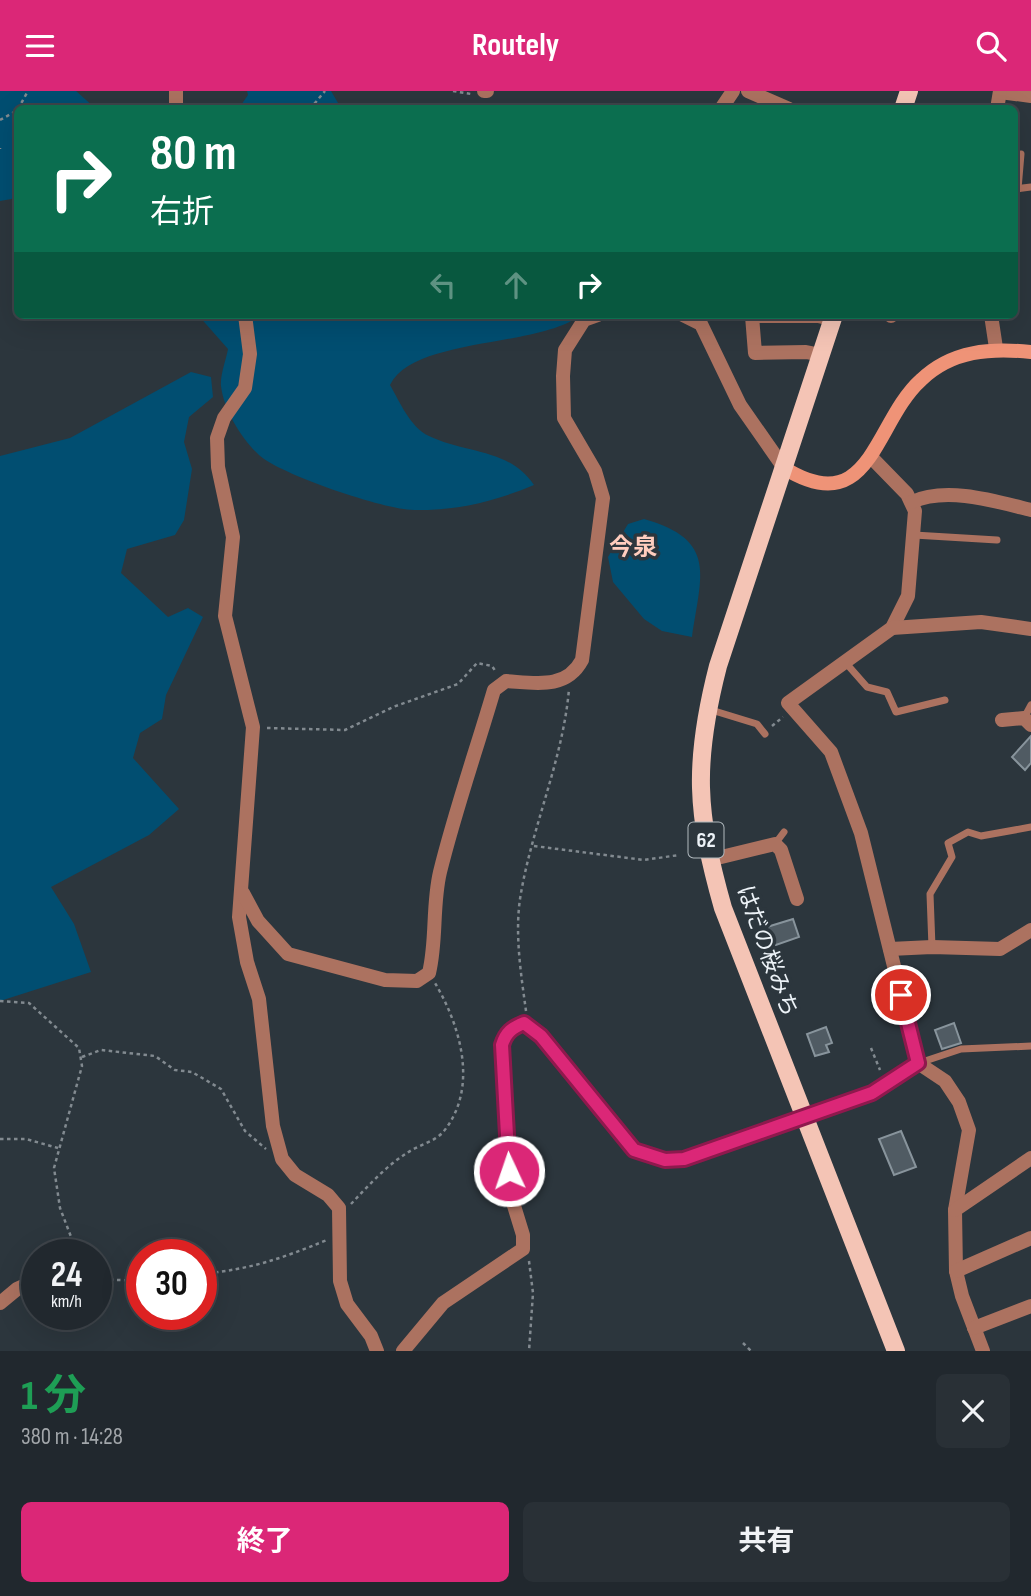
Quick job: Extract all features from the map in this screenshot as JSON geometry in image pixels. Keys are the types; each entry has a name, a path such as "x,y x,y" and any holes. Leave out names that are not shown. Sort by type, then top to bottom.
{"main road":[{"name":"はだの桜みち","path":"832,319 707,708 699,795 709,860 723,908 896,1351"}],"street":[{"path":"748,91 780,105"},
{"path":"1000,92 1031,96"},
{"path":"246,319 250,355 245,388 224,418 216,438 218,467 233,537 225,617 253,727 243,893 239,917 247,962 259,999 271,1081 273,1126 282,1159 295,1175 328,1195 339,1208 340,1281 347,1304 370,1336 377,1351"},
{"path":"243,893 258,922 288,954 385,980 418,981 429,973 434,953 434,909 440,873 494,690 501,682 550,684 570,675 582,660 603,498 594,471 564,418 563,376 565,350 587,319"},
{"path":"752,319 755,353 806,352 821,355"},
{"path":"992,319 996,348"},
{"path":"702,320 740,405 784,468 810,481 829,484 845,481 861,471 911,389 922,378 958,357 996,348 1031,352"},
{"path":"870,457 912,502 914,535 908,597 892,628 788,702 831,752 861,833 918,1063 944,1081 966,1116 970,1141 955,1210 956,1271 983,1351"},
{"path":"912,502 928,495 977,499 1031,510"},
{"path":"892,628 981,622 1030,627"},
{"path":"1002,720 1029,716"},
{"path":"709,860 779,838 797,899"},
{"path":"890,949 1000,949 1031,930"},
{"path":"402,1351 443,1303 523,1248 523,1235 511,1196 502,1045 506,1034 513,1028 524,1023 541,1036 634,1150 649,1156 684,1159 804,1118 886,1086 918,1063"},
{"path":"955,1210 1031,1158"},
{"path":"956,1271 1031,1238"},
{"path":"0,1303 21,1287"},
{"path":"974,1328 1031,1306"}],"lane":[{"path":"1018,175 1021,154"},
{"path":"914,535 997,540"},
{"path":"845,662 867,687 887,692 896,712 945,700"},
{"path":"707,708 757,724 764,733"},
{"path":"932,947 930,894 952,857 948,843 968,832 981,836 1031,827"},
{"path":"918,1063 961,1049 1031,1046"}],"path":[{"path":"313,105 324,91"},
{"path":"453,91 467,94 485,91"},
{"path":"253,727 345,730 393,707 458,684 477,663 492,666 501,682"},
{"path":"528,1025 520,984 520,894 565,717 570,675"},
{"path":"764,733 794,709"},
{"path":"534,846 643,860 679,855"},
{"path":"340,1217 406,1153 444,1131 455,1111 464,1076 464,1060 443,996 429,973"},
{"path":"0,1001 29,1003 79,1048 82,1058 59,1148 54,1184 72,1239"},
{"path":"871,1048 886,1086"},
{"path":"82,1058 101,1050 155,1056 175,1070 192,1072 221,1089 246,1131 259,1145 282,1159"},
{"path":"0,1139 26,1139 59,1148"},
{"path":"217,1273 245,1270 270,1263 340,1235"},
{"path":"523,1248 530,1264 533,1293 529,1351"},
{"path":"743,1343 751,1351"}],"shaded area":[{"path":"0,91 76,91 92,105 14,105 14,199 0,201"},
{"path":"247,91 331,91 339,105 241,105 248,95"},
{"path":"202,319 574,319 561,326 536,333 450,350 424,358 403,370 390,385 406,413 422,432 443,442 500,458 524,473 534,485 476,504 445,509 414,510 380,504 309,481 259,455 235,424 223,395 221,377 228,349"},
{"path":"191,372 211,377 213,397 189,417 184,442 192,469 184,520 175,535 127,549 121,573 168,617 188,608 203,617 166,695 162,719 140,733 133,758 179,809 149,835 51,887 74,924 91,972 0,1001 0,456 70,438"},
{"path":"644,519 668,528 684,538 694,549 700,578 692,637 662,631 644,619 613,582 608,557 628,524"}],"building":[{"path":"1031,736 1031,763 1025,770 1012,757"},
{"path":"793,919 799,937 773,946 767,927"},
{"path":"954,1023 961,1043 942,1049 935,1030"},
{"path":"826,1027 832,1043 826,1045 829,1052 815,1056 807,1034"},
{"path":"901,1131 916,1167 894,1175 879,1139"}],"district":[{"name":"今泉","path":"633,547"}],"route":[{"path":"509,1171 502,1045 506,1034 524,1023 541,1036 634,1150 665,1160 684,1159 872,1093 918,1063 901,995"}]}
